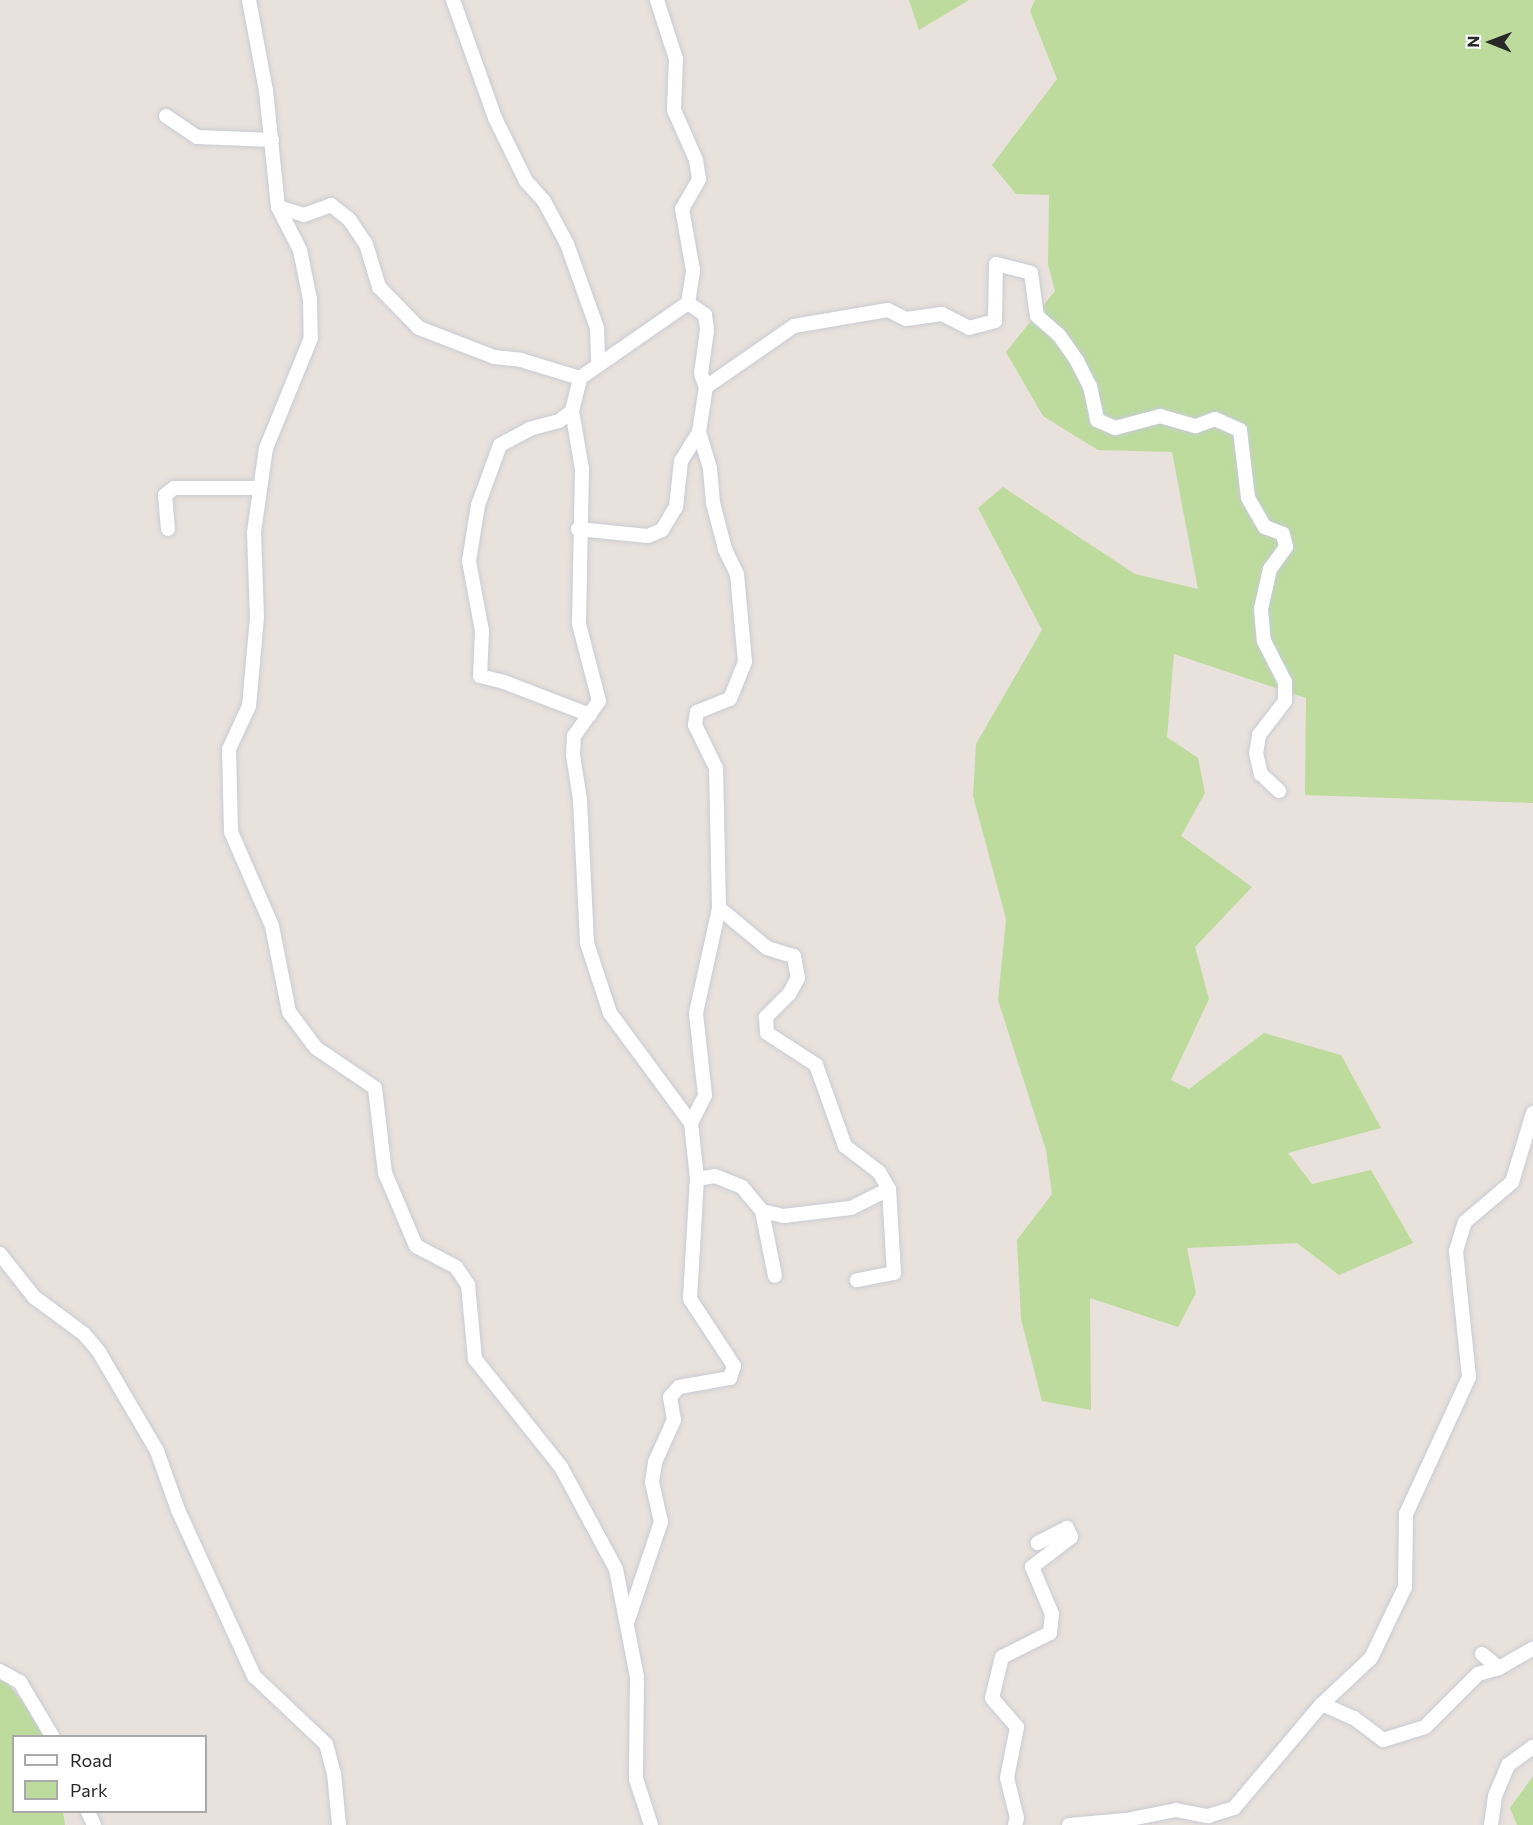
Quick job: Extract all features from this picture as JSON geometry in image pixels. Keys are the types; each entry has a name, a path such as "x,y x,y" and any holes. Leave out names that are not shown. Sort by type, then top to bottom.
{"street":[{"path":"249,0 272,140 278,207 300,250 310,299 311,338 266,448 254,532 258,617 249,706 228,750 231,832 272,926 289,1012 316,1048 375,1088 385,1173 416,1246 456,1267 468,1285 475,1359 561,1467 616,1569 637,1677 636,1779 651,1825"},
{"path":"453,0 495,118 526,181 544,201 567,244 597,328 598,363"},
{"path":"627,1622 662,1522 652,1482 655,1462 674,1420 670,1397 679,1388 730,1378 734,1366 690,1299 697,1179 691,1123 610,1013 587,943 580,800 573,755 574,736 599,701 579,624 578,529 582,469 572,411 579,378 688,303 693,270 682,208 699,179 696,160 674,110 676,59 657,0"},
{"path":"166,116 198,137 272,140"},
{"path":"278,207 304,215 331,205 349,219 366,244 379,287 419,328 494,357 521,360 579,378"},
{"path":"706,387 794,326 888,310 906,319 942,314 969,328 995,321 996,264 1031,273 1037,316 1059,334 1077,361 1090,386 1097,420 1114,428 1160,416 1196,426 1215,419 1240,430 1248,498 1265,527 1283,534 1286,547 1270,569 1261,609 1264,641 1285,682 1285,701 1259,735 1256,753 1261,774 1279,791"},
{"path":"578,529 648,536 662,530 676,507 681,461 699,432 706,387 701,374 707,330 705,315 688,303"},
{"path":"572,411 559,421 530,429 500,445 477,505 470,561 482,631 480,676 504,682 590,715"},
{"path":"691,1123 705,1095 696,1013 719,908 716,768 695,725 697,712 730,699 745,662 737,574 716,515 710,468 699,432"},
{"path":"168,529 165,495 174,488 260,488"},
{"path":"719,908 767,948 794,956 798,978 789,994 766,1017 767,1033 816,1065 845,1146 879,1172 889,1189 894,1273 857,1280"},
{"path":"1069,1825 1176,1810 1208,1816 1234,1808 1322,1704 1371,1658 1405,1587 1406,1514 1468,1377 1456,1251 1465,1222 1512,1182 1533,1113"},
{"path":"697,1179 715,1176 742,1187 762,1212 775,1276"},
{"path":"762,1212 783,1216 852,1208 889,1189"},
{"path":"0,1254 34,1297 84,1334 99,1352 157,1451 178,1510 254,1676 326,1744 334,1773 339,1825"},
{"path":"1015,1825 1017,1818 1007,1778 1017,1727 992,1698 1002,1657 1050,1633 1052,1614 1032,1567 1071,1538 1066,1528 1038,1543"},
{"path":"1322,1704 1354,1718 1383,1740 1425,1726 1478,1674 1499,1668 1533,1648"},
{"path":"1482,1654 1499,1668"},
{"path":"0,1671 20,1682 51,1735"},
{"path":"1491,1825 1495,1796 1508,1765 1533,1747"}],"green space":[{"path":"909,0 969,0 919,30"},
{"path":"1035,0 1533,0 1533,803 1305,795 1306,698 1174,654 1167,737 1198,758 1205,793 1181,836 1252,887 1195,947 1209,999 1171,1080 1189,1089 1264,1033 1341,1055 1381,1128 1288,1153 1312,1184 1371,1170 1413,1243 1339,1275 1297,1243 1187,1248 1196,1293 1178,1327 1090,1298 1091,1410 1042,1401 1021,1319 1017,1240 1052,1194 1046,1150 998,1000 1006,919 973,796 976,744 1042,630 978,508 1003,487 1135,574 1198,589 1172,452 1098,450 1043,416 1006,352 1055,291 1048,264 1049,195 1016,194 992,165 1057,79 1030,11"},
{"path":"0,1675 52,1735 12,1735 12,1813 63,1813 65,1825 0,1825"},
{"path":"1533,1776 1533,1825 1517,1825 1510,1808"}]}
